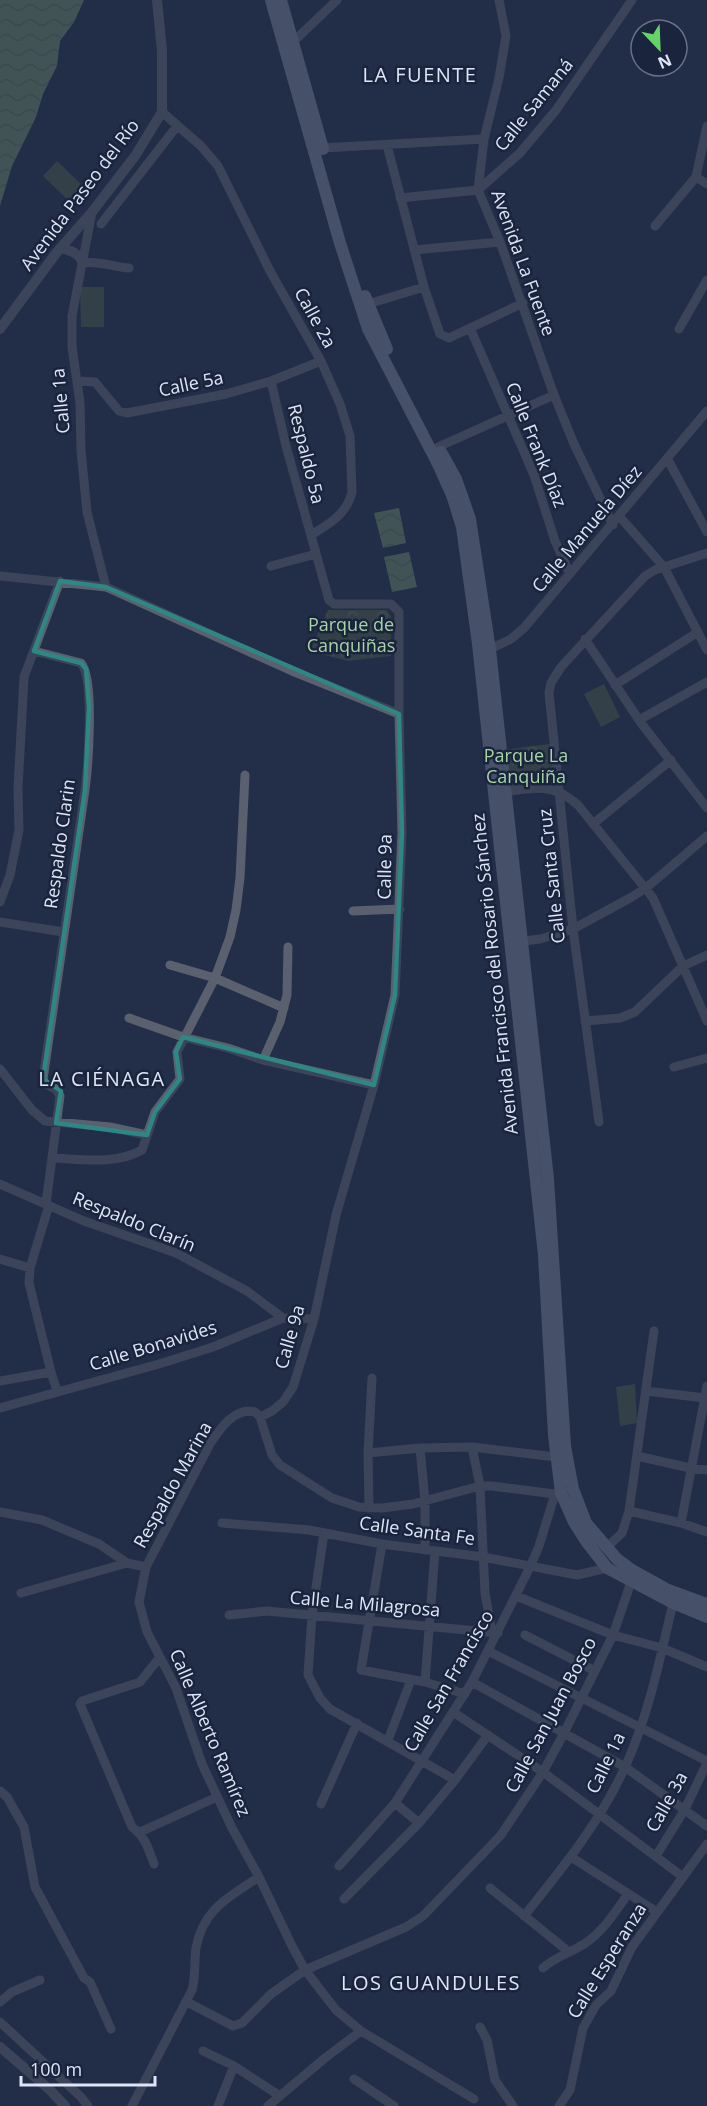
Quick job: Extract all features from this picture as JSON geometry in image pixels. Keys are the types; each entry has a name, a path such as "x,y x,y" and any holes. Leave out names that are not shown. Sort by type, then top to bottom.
{"main road":[{"name":"Avenida Francisco del Rosario Sánchez","path":"271,0 340,243 368,329 438,464 462,527 505,792 516,942"},
{"name":"Avenida Francisco del Rosario Sánchez","path":"281,0 361,285 384,344 456,479 470,519 549,1255 556,1456 563,1492 580,1532 607,1568 672,1603 707,1617"},
{"name":"Avenida Francisco del Rosario Sánchez","path":"552,1327 565,1446 563,1492 606,1548 632,1570 668,1590 707,1604"}],"street":[{"name":"Avenida Paseo del Río","path":"0,330 60,248 92,212 135,156 162,112 162,51 157,0"},
{"path":"293,42 337,0"},
{"name":"Avenida La Fuente","path":"500,0 506,36 499,78 484,139 478,189 523,303 554,395 574,444 613,525"},
{"name":"Calle Samaná","path":"478,189 520,153 556,110 632,0"},
{"name":"Calle 2a","path":"162,112 201,146 218,166 270,272 321,361 340,404 350,436 352,492 350,501 342,514 311,536"},
{"path":"101,224 177,126"},
{"path":"655,226 696,177 707,126"},
{"path":"322,148 484,139"},
{"path":"387,145 424,287 440,334 449,338 523,303"},
{"path":"696,177 707,184"},
{"path":"400,198 478,189"},
{"name":"Calle 1a","path":"92,212 72,316 72,346 80,403 81,450 87,512 106,587"},
{"path":"414,250 500,242"},
{"path":"60,248 75,252 83,263 94,261 129,268"},
{"path":"679,329 707,280"},
{"path":"368,304 424,287"},
{"name":"Calle Frank Díaz","path":"470,328 534,475 555,541 570,574"},
{"name":"Calle 5a","path":"77,381 95,382 122,413 197,401 271,381 321,361"},
{"name":"Respaldo 5a","path":"271,381 286,446 316,554"},
{"path":"438,447 554,395"},
{"name":"Calle Manuela Díez","path":"484,652 511,639 524,628 707,411"},
{"path":"668,460 707,532"},
{"path":"619,516 664,567 707,650"},
{"name":"Calle Santa Cruz","path":"599,1122 580,966 573,928 549,693 561,667 645,576 664,567 707,553"},
{"path":"271,566 316,554"},
{"name":"Calle 9a","path":"260,1417 283,1402 293,1387 314,1319 336,1215 374,1085 395,996 402,833 399,612 391,604 334,604 331,602 316,554"},
{"path":"0,576 106,587 292,672 399,714"},
{"path":"0,902 9,875 19,830 18,788 24,719 22,692 24,677 60,581"},
{"path":"615,685 698,632"},
{"path":"585,639 639,720 707,808"},
{"name":"Respaldo Clarin","path":"34,651 81,663 86,669 88,678 88,757 85,790 43,1079 45,1084 56,1089 60,1096 56,1122"},
{"path":"639,720 707,682"},
{"path":"592,824 671,760"},
{"path":"52,1158 104,1159 124,1157 142,1150 155,1112 180,1079 177,1052 215,978 230,937 236,910 240,878 245,775"},
{"path":"505,792 539,787 568,796 578,805 646,888 669,931 707,1021"},
{"path":"516,942 540,939 573,928 630,898 646,888 707,836"},
{"path":"354,911 400,909"},
{"path":"0,922 63,932"},
{"path":"263,1060 287,995 288,947"},
{"path":"585,1021 620,1018 635,1012 683,966 707,955"},
{"path":"170,965 215,978 284,1008"},
{"path":"129,1018 183,1037 228,1048 263,1060 374,1085"},
{"path":"674,1067 707,1058"},
{"path":"0,1069 38,1116 45,1121 110,1127 147,1135"},
{"path":"56,1122 48,1204 30,1268 29,1283 57,1391"},
{"name":"Respaldo Clarín","path":"0,1184 84,1221 176,1253 247,1291 283,1318"},
{"path":"0,1260 30,1268"},
{"name":"Calle Bonavides","path":"0,1408 213,1347 283,1318 314,1319"},
{"path":"606,1548 622,1533 629,1511 654,1331"},
{"path":"0,1381 51,1372"},
{"path":"369,1508 368,1453 372,1378"},
{"path":"681,1523 707,1386"},
{"path":"646,1391 705,1398"},
{"name":"Respaldo Marina","path":"146,1567 219,1430 242,1412 255,1412 260,1417"},
{"path":"260,1417 267,1445 279,1465 332,1498 359,1507 425,1502 480,1486 563,1492"},
{"path":"471,1447 480,1486 485,1593 495,1633"},
{"path":"368,1453 420,1448 471,1447 556,1456"},
{"path":"420,1448 430,1551 430,1626 425,1682"},
{"path":"637,1456 707,1470"},
{"name":"Calle San Francisco","path":"339,1866 395,1803 465,1694 530,1568 563,1492"},
{"path":"629,1511 681,1523 707,1532"},
{"path":"0,1512 42,1520 99,1544 127,1563 146,1567"},
{"name":"Calle Santa Fe","path":"222,1523 309,1530 382,1544 483,1557 530,1568 577,1575 607,1568"},
{"path":"324,1533 312,1616 308,1675 312,1686 330,1709 455,1780"},
{"path":"382,1544 361,1670 425,1682 465,1694"},
{"path":"21,1593 127,1563"},
{"name":"Calle Alberto Ramírez","path":"146,1567 139,1602 147,1632 176,1688 201,1764 305,1970 336,2010 361,2031 474,2099"},
{"name":"Calle San Juan Bosco","path":"187,2002 233,2026 242,2023 271,1994 305,1970 423,1917 501,1835 543,1772 613,1635 632,1582"},
{"path":"516,1596 613,1635 662,1648 707,1667"},
{"name":"Calle 1a","path":"524,1916 571,1857 625,1767 640,1728 672,1603"},
{"name":"Calle La Milagrosa","path":"229,1615 267,1611 495,1633"},
{"path":"525,1635 595,1671"},
{"path":"488,1651 707,1762"},
{"path":"154,1864 146,1842 140,1832 132,1827 80,1704 82,1701 140,1682 160,1657"},
{"path":"388,1740 411,1680"},
{"path":"472,1682 625,1767 707,1826"},
{"path":"453,1712 543,1772 683,1877"},
{"path":"321,1804 357,1723"},
{"path":"344,1899 418,1823 455,1780 488,1735"},
{"name":"Calle 3a","path":"656,1856 685,1809 707,1762"},
{"path":"0,1791 7,1797 22,1822 37,1892 84,1978 90,1982 111,2029"},
{"path":"140,1832 217,1797"},
{"path":"395,1803 418,1823"},
{"name":"Calle Esperanza","path":"559,2106 570,2090 587,2018 596,2005 611,1991 632,1947 707,1844"},
{"path":"571,1857 657,1912"},
{"path":"132,2106 173,2024 187,2002 195,1979 196,1949 202,1925 222,1901 259,1876"},
{"path":"490,1888 569,1952"},
{"path":"543,1968 595,1936 628,1894"},
{"path":"0,2002 12,1992 40,1980"},
{"path":"0,2022 88,2106"},
{"path":"480,2027 487,2040 495,2080 513,2106"},
{"path":"268,2106 361,2031"},
{"path":"0,2047 65,2106"},
{"path":"203,2051 234,2066 280,2096"},
{"path":"218,2106 234,2066"},
{"path":"354,2079 392,2106"}],"highlighted area":[{"path":"60,581 106,587 399,714 402,833 395,995 374,1085 183,1037 176,1052 180,1079 155,1112 147,1135 56,1123 61,1091 43,1079 85,790 89,707 86,669 81,663 34,651"}],"green space":[{"path":"57,161 84,187 70,202 43,176"},
{"path":"80,287 104,287 104,327 81,327"},
{"name":"Parque de Canquiñas","path":"328,610 387,610 391,617 391,656 348,661 310,651"},
{"path":"604,684 620,717 601,727 584,694"},
{"name":"Parque La Canquiña","path":"550,744 553,783 506,788 503,750"},
{"path":"635,1384 637,1423 620,1426 616,1387"}],"water":[{"path":"0,0 84,0 74,22 60,41 57,66 12,166 0,206"},
{"path":"399,508 406,543 383,548 374,513"},
{"path":"409,552 417,587 392,592 384,557"}],"district":[{"name":"LA FUENTE","path":"420,75"},
{"name":"LA CIÉNAGA","path":"102,1079"},
{"name":"LOS GUANDULES","path":"431,1983"}]}
